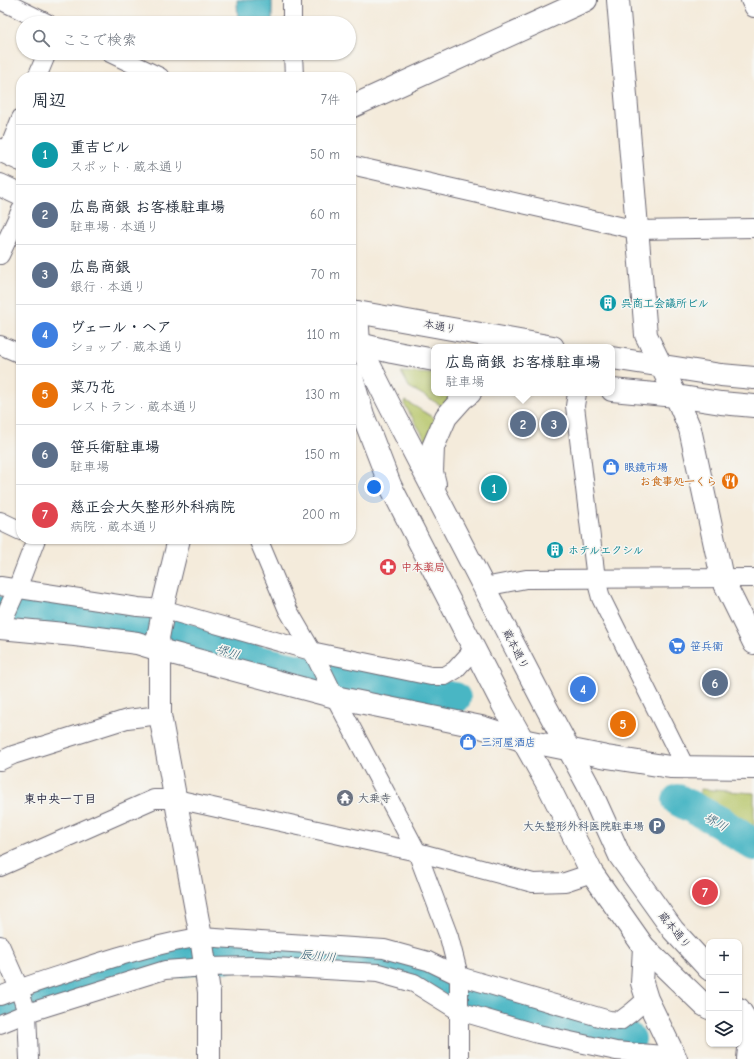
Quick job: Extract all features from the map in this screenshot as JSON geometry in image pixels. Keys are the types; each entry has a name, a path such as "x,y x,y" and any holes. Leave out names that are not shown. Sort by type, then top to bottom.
{"main road":[{"path":"356,105 586,0"},
{"path":"618,0 646,335 690,428 722,578 754,643"},
{"path":"0,185 16,193"},
{"name":"本通り","path":"356,311 536,344"},
{"path":"356,343 431,359"},
{"name":"蔵本通り","path":"356,345 388,402 588,785 620,856 673,930 706,966"},
{"path":"615,358 721,375 754,378"},
{"path":"615,390 754,406"},
{"path":"356,391 363,415 390,485"},
{"path":"443,508 432,472 433,447 446,417 466,396"},
{"path":"356,426 390,485 503,705 549,787 592,873 644,947 706,1006"},
{"path":"178,544 162,613 159,644 160,715 210,992 209,1059"},
{"path":"1,622 75,635 137,643 159,644 333,693 481,727 522,740 607,757 670,766 754,768"},
{"path":"644,947 642,983 647,999 676,1058"},
{"path":"740,1011 750,1025 748,1059"}],"street":[{"path":"0,0 33,16"},
{"path":"292,0 292,16"},
{"path":"750,0 754,8"},
{"path":"39,72 44,60"},
{"path":"125,60 150,72"},
{"path":"293,60 294,72"},
{"path":"9,154 16,133"},
{"path":"356,166 637,230 754,228"},
{"path":"0,255 16,221"},
{"path":"0,344 16,352"},
{"path":"577,396 575,406 596,579 601,598 685,767"},
{"path":"0,521 16,529"},
{"path":"1,622 10,591 34,544"},
{"path":"260,544 288,610 314,656 417,852 449,937 459,976 459,1059"},
{"path":"484,587 526,579 754,578"},
{"path":"10,591 138,607 314,656 431,676 445,676 455,670 474,649"},
{"path":"0,761 13,755 127,719 160,715"},
{"path":"0,867 154,799 176,799 417,852 533,883 565,882 592,873"},
{"path":"0,996 19,988 134,951 178,940 201,937 384,949 428,961 459,976 609,1020 620,1021 647,999"},
{"path":"0,945 19,988 27,1014 29,1059"},
{"path":"0,1024 166,970 206,967 256,966 378,973 414,982 459,1011 538,1034 616,1051 676,1058"}],"green space":[{"path":"401,372 431,374 431,396 457,396 444,407 409,387"},
{"path":"406,401 439,421 429,445 404,404"},
{"path":"700,789 754,793 754,830 700,794"}],"water":[{"path":"237,0 272,0 272,16 238,16"}],"waterway":[{"name":"堺川","path":"0,612 58,618 174,634 244,658 340,679 455,698"},
{"name":"堺川","path":"678,800 720,822 754,845"},
{"name":"辰川川","path":"0,1011 43,995 158,963 274,952 307,954 314,957 419,967 452,980 483,997 589,1032 630,1039"}],"place":[{"name":"呉商工会議所ビル","path":"608,303"},
{"name":"広島商銀 お客様駐車場","path":"523,424"},
{"name":"広島商銀","path":"554,424"},
{"name":"眼鏡市場","path":"611,467"},
{"name":"お食事処一くら","path":"730,481"},
{"name":"重吉ビル","path":"494,488"},
{"name":"ホテルエクシル","path":"555,550"},
{"name":"中本薬局","path":"388,567"},
{"name":"笹兵衛","path":"677,646"},
{"name":"笹兵衛駐車場","path":"715,683"},
{"name":"ヴェール・ヘア","path":"583,689"},
{"name":"菜乃花","path":"623,724"},
{"name":"三河屋酒店","path":"468,742"},
{"name":"大乗寺","path":"345,798"},
{"name":"大矢整形外科医院駐車場","path":"657,826"},
{"name":"慈正会大矢整形外科病院","path":"705,892"}],"district":[{"name":"東中央一丁目","path":"60,799"}]}
